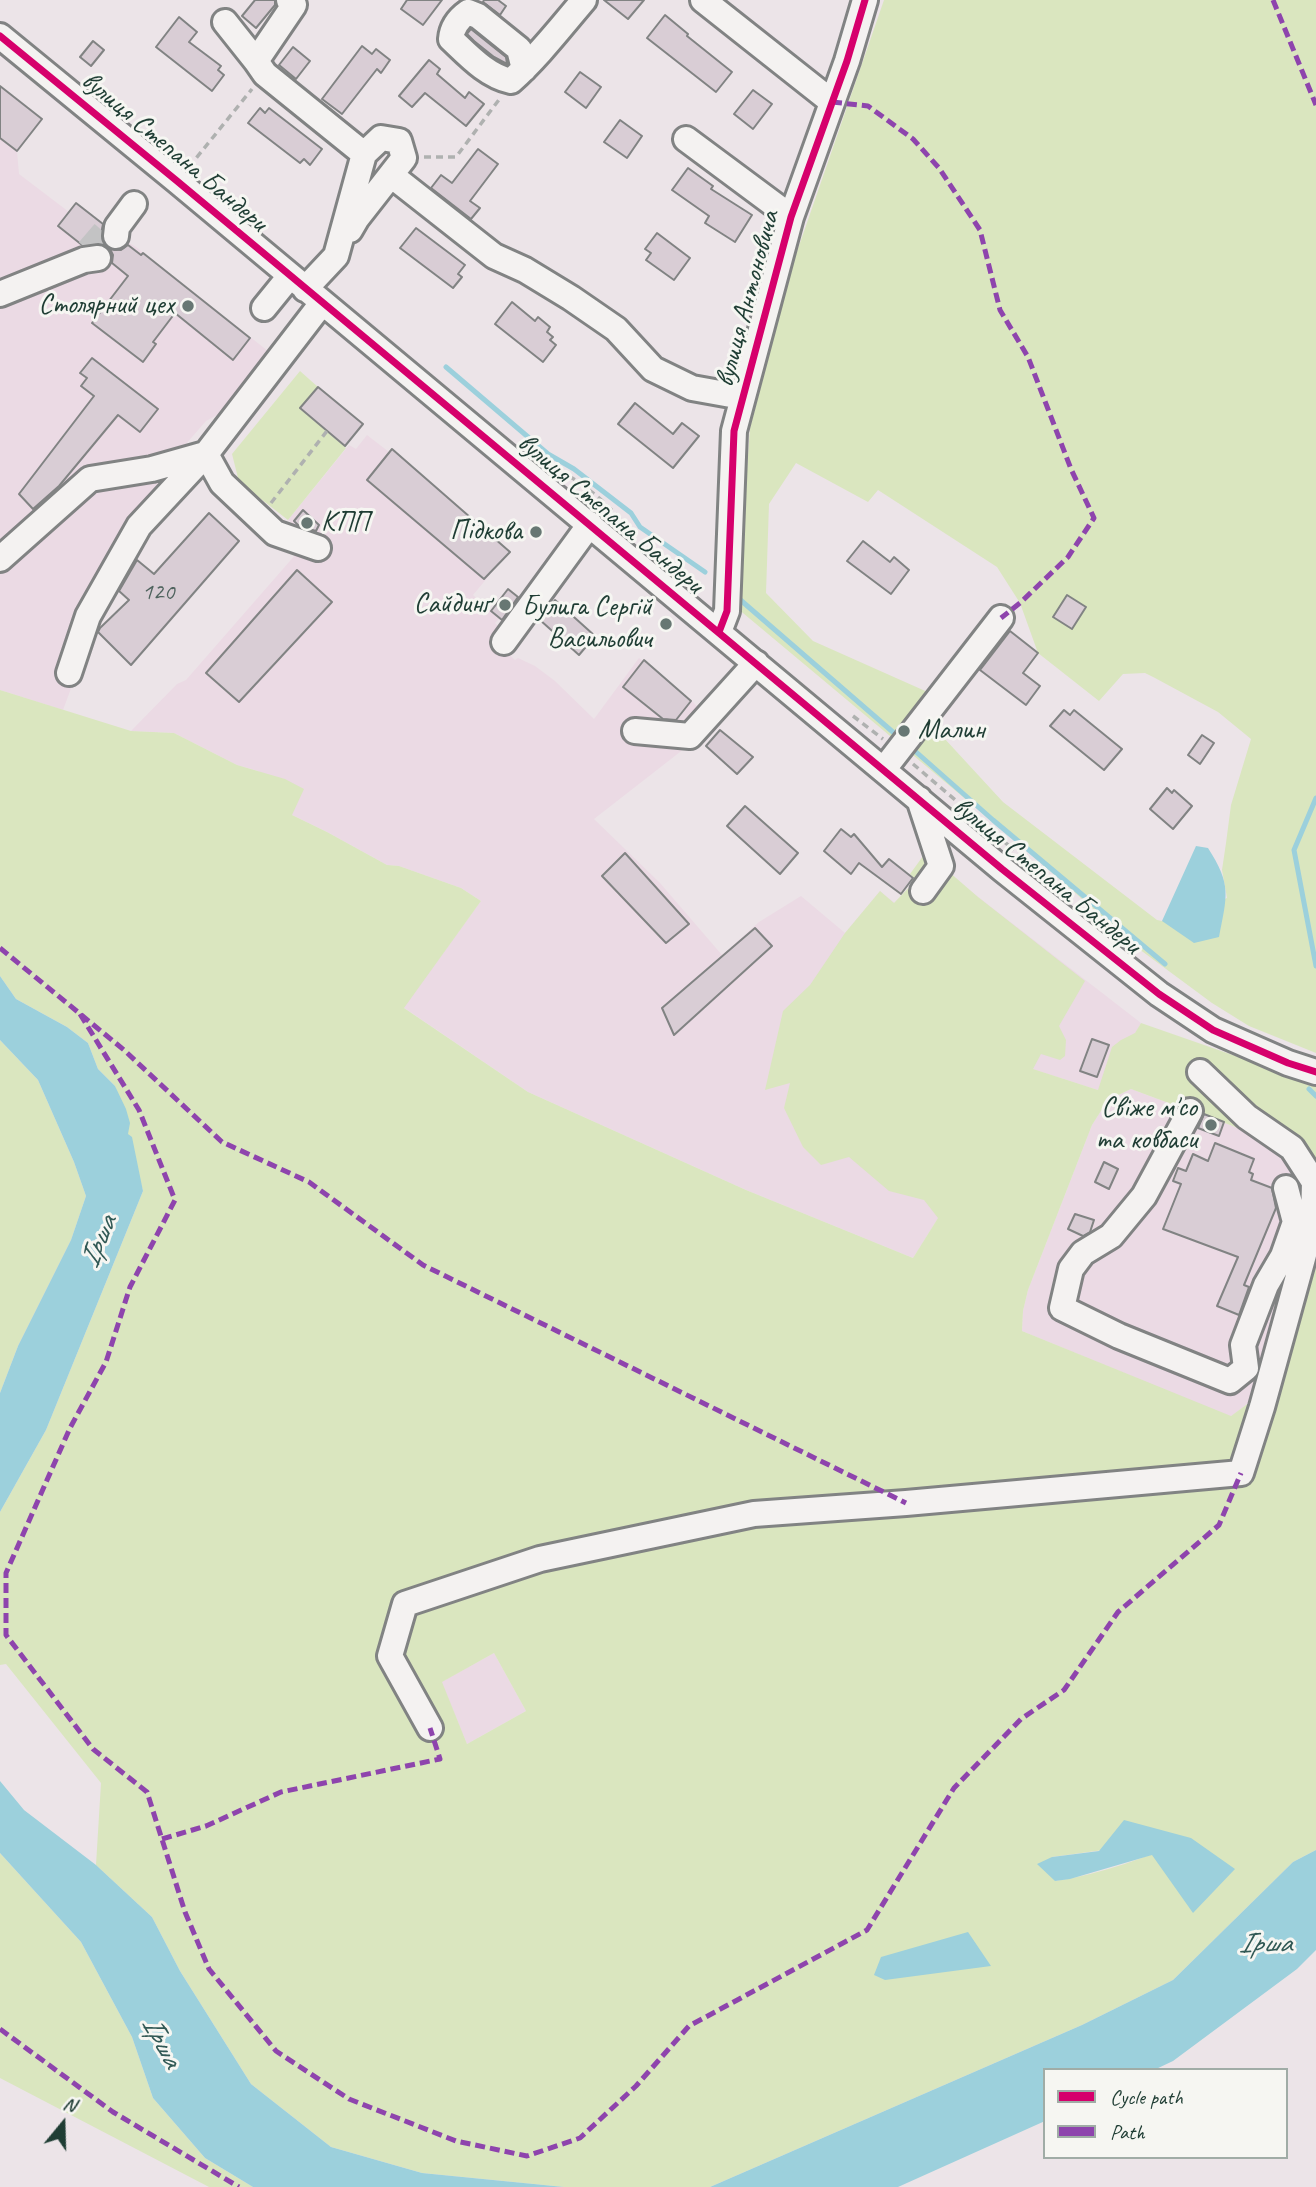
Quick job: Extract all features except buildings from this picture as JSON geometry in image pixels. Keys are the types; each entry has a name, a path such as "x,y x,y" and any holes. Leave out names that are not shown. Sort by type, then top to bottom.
{"street":[{"path":"260,67 294,5 289,0"},
{"path":"517,75 584,0"},
{"path":"703,0 832,102"},
{"name":"вулиця Антоновича","path":"719,632 727,611 734,431 792,217 847,61 865,0"},
{"path":"225,22 260,67 364,154"},
{"name":"вулиця Степана Бандери","path":"0,36 1013,877 1178,1009 1213,1030 1314,1072"},
{"path":"69,673 88,617 139,526 206,454 306,289 336,256 357,218 397,166 399,141 381,138 364,154 336,256"},
{"path":"686,139 792,217"},
{"path":"397,166 494,256 525,270 616,329 653,369 692,388 743,397"},
{"path":"114,230 134,204"},
{"path":"0,294 90,256"},
{"path":"264,308 306,289"},
{"path":"206,454 229,484 318,548"},
{"path":"0,559 90,479 152,469 206,454"},
{"path":"504,642 590,524"},
{"path":"884,769 1000,618"},
{"path":"635,731 690,736 756,663"},
{"path":"919,799 941,866 923,891"},
{"path":"430,1728 390,1656 405,1604 540,1559 754,1514 1241,1473 1313,1222 1314,1182 1292,1148 1247,1117 1200,1073"},
{"path":"1190,1111 1144,1196 1111,1236 1083,1253 1072,1269 1062,1308 1119,1336 1230,1381 1247,1368 1243,1345 1266,1285 1283,1256 1295,1223 1286,1188"}],"path":[{"path":"188,168 260,67"},
{"path":"397,166 456,157 517,75"},
{"path":"273,518 327,432"}],"shaded area":[{"path":"0,86 42,119 17,151 19,174 69,212 76,203 273,355 228,409 206,421 179,452 198,470 131,552 108,589 63,710 0,690"},
{"path":"367,435 389,452 381,463 498,565 473,595 500,618 495,623 501,629 506,652 515,660 518,658 535,666 555,681 594,719 639,658 693,702 711,722 680,752 594,819 660,883 722,955 759,922 801,896 845,933 880,891 920,924 955,879 1141,1023 1104,1092 1032,1069 913,1258 746,1190 528,1092 403,1007 481,901 461,888 399,866 387,865 292,815 258,771 237,765 174,733 131,731 177,684 186,680 310,538 288,520 349,445 356,449"},
{"path":"1131,1089 1281,1145 1304,1182 1307,1208 1250,1402 1230,1417 1022,1331 1028,1290 1092,1125 1108,1100"},
{"path":"494,1653 526,1711 467,1744 441,1682"}],"green space":[{"path":"884,0 1316,0 1316,1053 1249,1026 1212,1003 1139,949 1024,848 737,608 750,428 792,266","holes":["796,463 868,502 878,490 997,567 1020,603 1038,653 1099,701 1123,674 1145,673 1218,712 1251,739 1231,805 1222,870 1227,898 1162,921 1157,920 1003,802 932,725 932,694 813,641 766,593 769,504"]},
{"path":"300,371 318,387 300,409 346,448 288,520 239,482 232,454"},
{"path":"0,690 131,731 174,733 237,765 285,779 304,789 292,815 387,865 399,866 461,888 481,901 404,1008 528,1092 746,1190 913,1258 938,1218 924,1200 889,1191 849,1157 821,1165 803,1147 784,1108 790,1083 765,1090 783,1011 810,985 845,933 880,891 894,903 916,880 910,874 926,852 978,897 1085,981 1059,1026 1066,1040 1065,1056 1060,1060 1041,1054 1033,1069 1098,1090 1112,1047 1135,1033 1141,1023 1316,1084 1316,1850 1293,1862 1173,1980 1082,2025 710,2187 564,2187 422,2173 331,2147 251,2084 180,1971 152,1917 96,1865 101,1783 6,1664 0,1665 0,1512 46,1430 143,1191 115,1086 98,1069 88,1043 67,1027 16,999 0,976","holes":["1131,1089 1281,1145 1304,1182 1307,1208 1250,1402 1231,1416 1022,1331 1028,1290 1092,1125 1108,1100","494,1653 526,1711 467,1744 442,1682","1191,1838 1124,1864 1055,1881 1052,1857"]},
{"path":"0,1040 38,1080 86,1196 71,1240 18,1346 0,1393"},
{"path":"0,1853 81,1942 132,2037 153,2098 205,2158 253,2187 209,2187 0,2078"}],"water":[{"path":"1196,846 1208,848 1221,872 1226,891 1219,937 1194,943 1162,921"},
{"name":"Ірша","path":"0,976 16,999 67,1027 88,1043 98,1069 115,1086 126,1109 130,1123 128,1134 132,1137 143,1191 46,1430 0,1512 0,1393 18,1346 71,1240 86,1196 38,1080 0,1040"},
{"name":"Ірша","path":"0,1781 24,1810 96,1865 152,1917 180,1971 251,2084 331,2147 422,2173 564,2187 253,2187 205,2158 153,2098 132,2037 81,1942 0,1853"},
{"path":"1124,1820 1191,1838 1235,1869 1193,1913 1152,1855 1055,1881 1037,1864 1052,1857 1099,1851"},
{"name":"Ірша","path":"1316,1850 1316,1950 1297,1969 1173,2061 1158,2068 1043,2068 1043,2122 898,2187 710,2187 1082,2025 1173,1980 1293,1862"},
{"path":"968,1932 991,1966 885,1980 874,1975 881,1957"}],"waterway":[{"path":"446,367 548,454 574,469 631,513 640,527 705,572"},
{"path":"737,597 894,733"},
{"path":"915,751 1165,964"},
{"path":"1316,798 1294,850 1316,966"},
{"path":"1309,1089 1316,1096"}],"tunnel":[{"path":"88,250 107,228"}],"marked path":[{"path":"1273,0 1316,105"},
{"path":"832,102 868,106 913,139 939,168 980,230 1000,310 1028,357 1071,469 1094,518 1068,557 1001,618"},
{"path":"0,948 124,1050 222,1142 309,1182 423,1265 906,1503"},
{"path":"80,1014 139,1110 175,1200 130,1287 106,1362 70,1428 6,1573 6,1635 93,1749 147,1792 185,1912 209,1969 276,2051 349,2099 456,2141 527,2156 580,2138 636,2086 689,2026 867,1930 954,1788 1021,1719 1064,1690 1118,1612 1219,1525 1241,1473"},
{"path":"162,1839 206,1826 281,1792 440,1759 430,1728"},
{"path":"0,2029 113,2112 239,2187"}],"cycle path":[{"path":"719,632 727,611 734,431 791,217 847,61 865,0"},
{"path":"0,36 1002,869 1159,994 1213,1030 1288,1063 1316,1072"}],"place":[{"name":"Столярний цех","path":"188,306"},
{"name":"КПП","path":"307,523"},
{"name":"Підкова","path":"536,532"},
{"name":"Сайдинґ","path":"505,605"},
{"name":"Булига Сергій Васильович","path":"666,624"},
{"name":"Малин","path":"904,731"},
{"name":"Свіже м'со та ковбаси","path":"1211,1125"}]}
